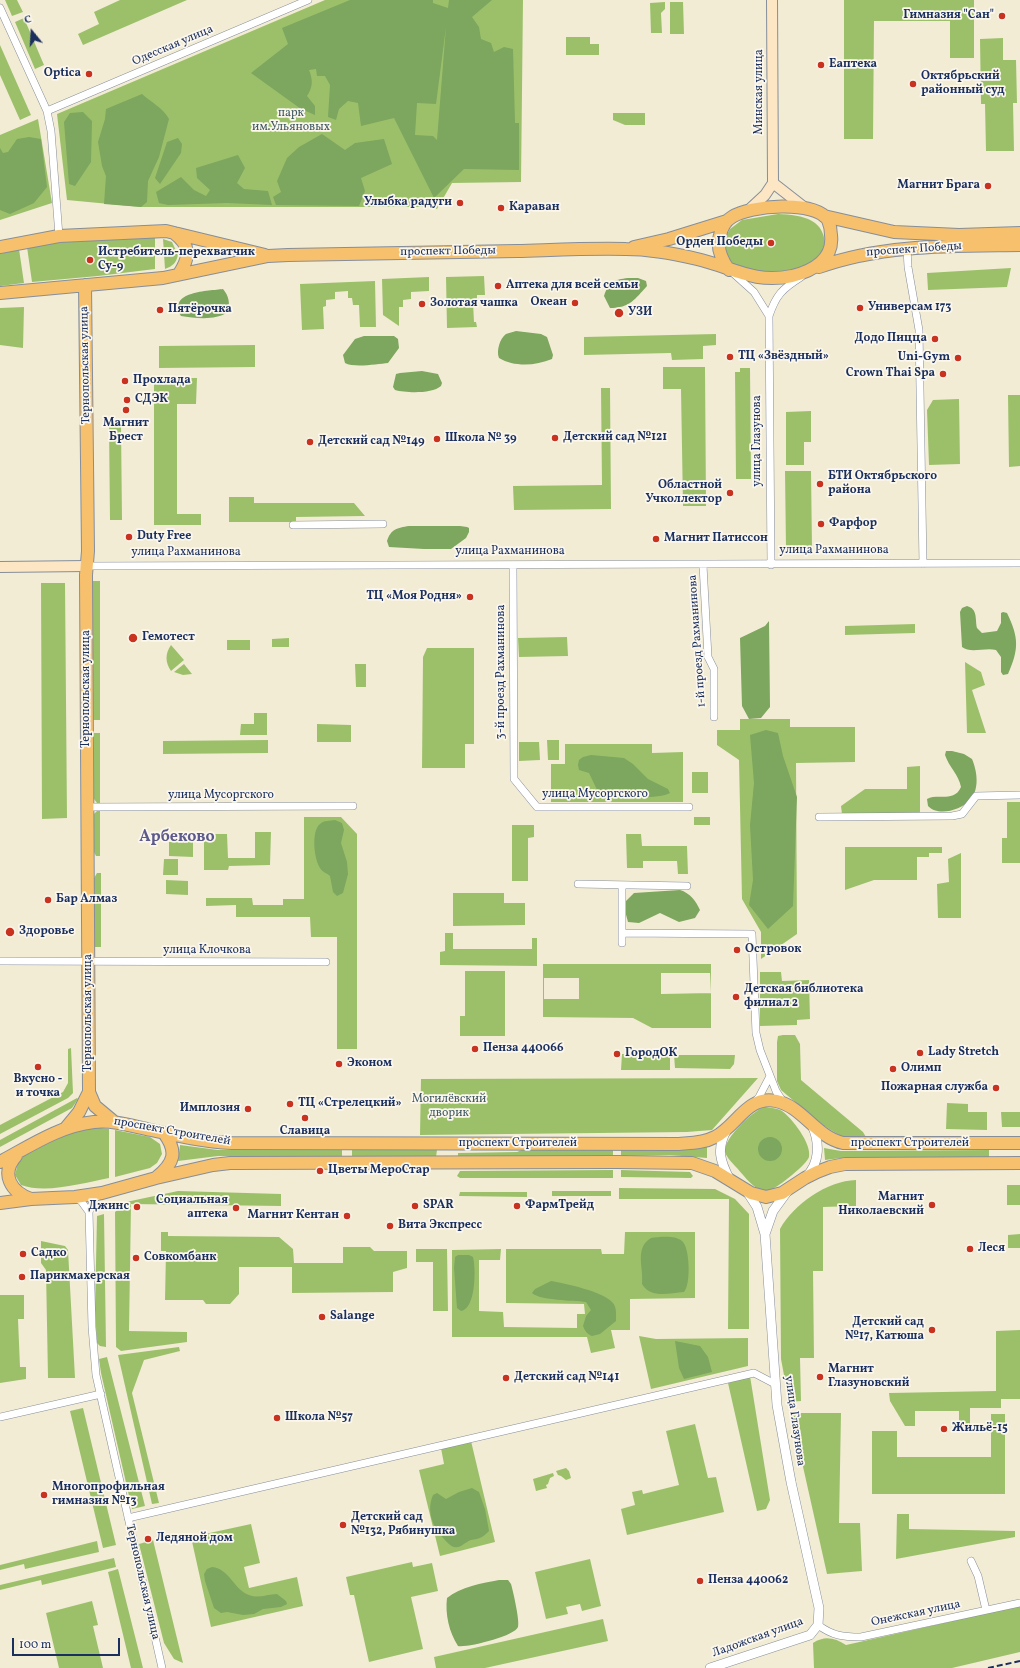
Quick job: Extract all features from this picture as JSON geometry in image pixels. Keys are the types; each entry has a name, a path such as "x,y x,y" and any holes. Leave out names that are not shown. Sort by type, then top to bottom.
{"main road":[{"name":"Минская улица","path":"772,0 774,183"},
{"path":"751,208 766,195 774,183 799,204 824,216 828,221 831,230 832,246 825,260 811,270 792,276 764,278 752,277 729,270 720,254 718,242 721,230 727,220 739,212 751,208 779,206 809,210"},
{"name":"проспект Победы","path":"824,216 894,232 959,234 1020,233"},
{"name":"проспект Победы","path":"628,249 669,239 727,220"},
{"name":"проспект Победы","path":"0,247 59,236 162,231 174,232 268,256"},
{"path":"174,232 183,239 188,252 186,263 179,274"},
{"name":"проспект Победы","path":"811,270 855,255 907,249 1020,245"},
{"name":"проспект Победы","path":"0,293 162,278 268,256 628,249 698,259 729,270"},
{"name":"Тернопольская улица","path":"85,285 88,551 86,566 89,1092 95,1106 113,1121"},
{"name":"улица Рахманинова","path":"0,567 86,566"},
{"name":"Тернопольская улица","path":"65,1129 79,1112 89,1092"},
{"name":"проспект Строителей","path":"0,1162 65,1129 95,1122 113,1121 164,1133 218,1143 679,1144 708,1140 721,1134 753,1104 762,1100 785,1104 828,1138 842,1143 1020,1143"},
{"path":"156,1178 167,1169 173,1155 170,1141 164,1133"},
{"path":"455,1144 455,1164"},
{"path":"23,1150 10,1161 6,1168 6,1174 8,1182 14,1190 31,1199"},
{"name":"проспект Строителей","path":"0,1203 31,1199 75,1198 102,1194 156,1178 213,1165 230,1164 686,1163 707,1168 758,1196 766,1197 782,1193 804,1178 824,1169 845,1164 1020,1163"}],"street":[{"name":"Одесская улица","path":"47,112 308,0"},
{"path":"0,8 47,112 51,131 59,236"},
{"path":"907,249 908,267 919,330 923,564"},
{"name":"улица Глазунова","path":"729,270 749,286 759,298 769,316"},
{"name":"улица Глазунова","path":"771,565 769,316 773,304 782,290 811,270"},
{"path":"293,526 383,524"},
{"name":"улица Рахманинова","path":"86,566 771,565 1020,563"},
{"name":"3-й проезд Рахманинова","path":"513,565 514,779"},
{"name":"1-й проезд Рахманинова","path":"703,565 708,657 714,669 714,716"},
{"name":"улица Мусоргского","path":"514,779 537,807 689,807"},
{"path":"819,817 952,816 962,814 976,796 1020,795"},
{"name":"улица Мусоргского","path":"88,807 353,806"},
{"path":"578,884 687,886"},
{"path":"622,885 622,943"},
{"path":"622,933 752,934 756,1033 770,1076 779,1098 785,1104"},
{"name":"улица Клочкова","path":"0,961 326,962"},
{"path":"753,1104 759,1097 770,1076"},
{"path":"804,1178 814,1166 817,1154 816,1140 812,1125"},
{"path":"728,1128 720,1143 720,1153 723,1165 730,1180"},
{"name":"улица Глазунова","path":"766,1234 774,1211 792,1186"},
{"name":"улица Глазунова","path":"745,1189 757,1206 766,1234 777,1405 785,1453 819,1608"},
{"path":"89,1212 94,1199 102,1194"},
{"path":"75,1198 81,1201 89,1212"},
{"name":"Тернопольская улица","path":"89,1212 93,1341 96,1375 162,1668"},
{"path":"128,1518 754,1373 775,1384"},
{"path":"0,1417 101,1394"},
{"path":"971,1561 978,1576 986,1610"},
{"name":"Онежская улица","path":"818,1625 829,1633 843,1637 861,1637 1020,1603"},
{"name":"Ладожская улица","path":"710,1668 810,1635 818,1625 819,1608"}],"green space":[{"path":"5,0 17,0 23,12 12,16"},
{"path":"120,0 187,0 83,45 78,34 99,24 94,12"},
{"name":"парк им.Ульяновых","path":"325,0 523,0 521,182 452,183 437,209 429,207 141,207 67,200 57,114"},
{"path":"350,0 433,0 433,3 448,8 449,0 492,0 472,17 479,27 481,39 491,43 494,52 504,47 513,49 515,123 519,123 519,170 464,169 434,198 394,118 361,126 358,103 348,101 339,109 336,120 328,117 330,85 325,76 317,76 316,69 309,70 312,83 307,96 315,106 315,115 301,109 251,73 288,44 282,28","holes":["446,27 437,140 433,136 415,135 417,103 436,104"]},
{"path":"844,0 974,0 974,58 950,58 950,21 874,21 873,139 844,139"},
{"path":"665,2 665,9 661,13 662,33 651,33 650,3"},
{"path":"670,2 683,2 684,34 670,34"},
{"path":"24,18 44,65 35,69 15,22"},
{"path":"566,37 590,37 590,44 599,44 599,55 566,55"},
{"path":"1003,38 1003,60 1016,60 1017,103 1013,103 1014,151 986,151 985,104 981,104 980,39"},
{"path":"0,45 31,115 20,120 0,75"},
{"path":"142,94 160,108 169,119 159,157 148,181 147,202 141,207 104,204 106,176 102,166 98,142 105,119 106,109"},
{"path":"83,112 92,121 91,162 75,186 69,184 64,122 70,113"},
{"path":"613,113 645,113 645,125 625,125 613,120"},
{"path":"38,119 52,203 0,220 0,135"},
{"path":"322,134 345,150 355,143 384,139 392,164 361,178 365,191 359,206 276,205 273,197 281,192 277,181 287,158 299,147"},
{"path":"29,137 41,139 47,187 34,203 10,214 0,210 0,148 3,153 8,152 17,139"},
{"path":"178,138 182,144 181,153 160,184 155,178 167,142"},
{"path":"238,155 245,168 237,183 244,189 268,191 272,205 227,203 168,205 159,203 156,192 181,177 194,190 206,196 210,190 197,178 196,168"},
{"path":"778,214 796,216 812,221 818,225 822,231 825,240 825,250 810,266 782,272 760,273 734,265 729,261 726,255 724,240 730,229 742,220"},
{"path":"126,238 155,238 155,269 32,282 27,247 47,243"},
{"path":"163,239 172,242 178,255 174,264 165,269"},
{"path":"19,249 24,283 0,286 0,254"},
{"path":"1011,268 1007,287 928,290 927,273"},
{"path":"484,276 485,295 477,295 477,302 473,302 474,322 476,322 477,327 447,328 446,277"},
{"path":"429,277 429,291 411,292 411,299 403,300 403,307 399,307 399,326 383,315 382,279"},
{"path":"628,278 638,278 646,281 647,286 632,302 617,308 610,308 604,296 608,287 613,282"},
{"path":"375,281 376,327 360,327 359,305 353,305 352,298 348,298 348,291 335,292 335,299 326,300 326,306 323,307 324,329 302,330 300,284"},
{"path":"223,289 227,294 229,306 228,312 211,318 181,316 178,308 184,297 200,292"},
{"path":"24,307 23,348 0,345 0,308"},
{"path":"516,331 541,334 547,337 553,355 552,359 539,363 518,364 499,358 498,348 502,338 506,334"},
{"path":"716,334 716,345 703,346 703,359 672,360 671,353 584,355 584,337"},
{"path":"364,336 394,336 398,339 399,348 388,363 354,365 345,363 343,355 355,339"},
{"path":"255,345 255,367 159,368 159,346"},
{"path":"663,367 705,367 706,506 683,506 681,389 663,389"},
{"path":"740,368 750,368 751,479 736,479 735,372 740,372"},
{"path":"422,371 438,374 442,383 441,386 437,389 425,392 400,391 395,390 393,387 396,374"},
{"path":"154,378 197,378 196,404 177,404 177,514 201,514 201,525 154,525"},
{"path":"601,388 610,388 611,509 514,510 513,486 602,485"},
{"path":"1008,395 1020,395 1020,466 1009,467"},
{"path":"959,399 960,464 929,465 927,410 933,400"},
{"path":"811,411 811,442 804,442 804,465 786,465 786,412"},
{"path":"109,425 121,425 122,520 110,520"},
{"path":"785,471 811,471 812,548 786,549"},
{"path":"229,497 254,497 254,503 354,503 365,516 296,517 296,522 229,522"},
{"path":"409,526 460,526 469,528 469,532 466,538 451,549 389,547 387,541 390,534 398,528"},
{"path":"93,581 100,581 100,720 93,720"},
{"path":"41,583 65,583 67,818 42,819"},
{"path":"967,606 973,609 977,628 982,633 997,631 1001,623 1001,613 1007,613 1014,630 1016,644 1012,665 1008,674 1003,675 1001,672 1001,657 996,650 970,650 962,647 960,612 962,608"},
{"path":"769,621 770,707 761,718 749,719 742,706 740,638 765,626"},
{"path":"915,624 915,633 845,635 845,626"},
{"path":"567,637 568,656 519,657 518,638"},
{"path":"289,638 289,647 272,647 272,639"},
{"path":"227,640 250,640 250,650 227,650"},
{"path":"171,645 184,660 171,671 166,658"},
{"path":"427,648 474,648 474,744 465,744 465,768 422,768 423,657"},
{"path":"965,662 981,672 985,685 972,690 986,733 967,733"},
{"path":"184,664 192,674 183,675 174,672"},
{"path":"355,664 366,664 366,687 356,687"},
{"path":"254,713 267,713 267,735 240,735 241,724 254,724"},
{"path":"740,719 790,719 790,727 855,727 855,762 796,763 797,934 761,959 761,932 742,899 739,760 717,745 717,730 740,730"},
{"path":"317,724 351,725 351,742 317,742"},
{"path":"766,730 778,733 783,756 797,797 793,906 768,929 749,905 753,880 750,825 754,783 750,735"},
{"path":"94,733 100,733 100,804 94,799"},
{"path":"268,740 268,753 163,754 163,741"},
{"path":"547,740 559,740 559,760 548,760"},
{"path":"519,742 539,742 540,760 519,761"},
{"path":"565,744 652,744 652,753 683,752 683,802 551,802 551,764 565,764"},
{"path":"946,751 964,754 972,759 977,780 973,796 966,804 943,812 932,809 928,806 927,799 931,797 954,795 961,787 945,755"},
{"path":"591,755 624,758 633,764 648,779 668,789 670,793 656,797 624,797 599,794 589,773 579,770 579,760 583,757"},
{"path":"920,766 920,813 842,814 841,806 865,789 907,789 907,767"},
{"path":"692,772 708,772 708,793 692,793"},
{"path":"1007,802 1020,802 1020,863 1002,863 1002,838 1007,838"},
{"path":"97,811 100,811 100,856 96,856 92,848 93,815"},
{"path":"304,817 341,817 357,834 357,1049 337,1049 337,937 311,937 310,917 236,917 236,905 206,906 206,898 252,898 253,905 283,905 283,899 304,899"},
{"path":"694,817 710,817 710,825 694,825"},
{"path":"335,820 342,823 344,830 341,843 347,862 348,874 343,893 337,896 333,892 330,876 322,871 318,864 314,845 315,833 320,824 325,821"},
{"path":"512,825 534,825 534,837 528,838 528,881 512,881"},
{"path":"255,832 271,832 270,865 229,866 228,870 204,870 204,834 227,834 228,858 255,858"},
{"path":"626,834 641,834 642,846 687,846 688,874 678,874 677,861 643,861 643,868 627,868"},
{"path":"169,842 193,842 193,857 169,856"},
{"path":"845,847 942,847 942,853 929,853 929,857 917,857 917,880 874,880 845,890"},
{"path":"961,853 961,918 938,918 937,884 949,882 948,859"},
{"path":"164,859 178,859 178,875 163,875"},
{"path":"97,873 101,873 101,947 93,947 93,880"},
{"path":"166,880 188,881 188,895 166,894"},
{"path":"680,890 690,895 700,910 695,918 679,922 660,913 639,923 628,922 625,911 625,902 634,893"},
{"path":"453,893 504,893 504,903 525,903 525,925 453,926"},
{"path":"445,933 453,933 453,949 532,949 532,938 537,938 537,966 440,965 440,952 445,951"},
{"path":"543,964 711,964 711,993 711,1028 652,1028 633,1018 543,1017","holes":["661,973 710,973 711,993 661,994","544,978 579,978 579,999 544,999"]},
{"path":"465,971 505,971 505,1036 460,1036 460,1016 465,1016"},
{"path":"760,972 781,972 782,981 809,980 810,1019 797,1020 797,1025 760,1026"},
{"path":"795,1035 800,1044 801,1080 863,1132 866,1137 841,1136 821,1124 781,1090 777,1081 777,1042 778,1036"},
{"path":"71,1048 73,1093 68,1098 0,1134 0,1125 63,1092 68,1083 68,1049"},
{"path":"622,1054 670,1055 670,1070 621,1070"},
{"path":"674,1055 735,1055 734,1064 730,1069 675,1068"},
{"name":"Могилёвский дворик","path":"758,1078 712,1130 687,1132 420,1135 421,1079"},
{"path":"77,1098 78,1099 72,1108 0,1147 0,1140"},
{"path":"947,1103 968,1104 968,1112 987,1112 987,1130 946,1129"},
{"path":"764,1107 778,1109 786,1114 796,1125 807,1145 809,1152 809,1157 798,1170 780,1185 766,1191 760,1190 749,1182 729,1159 725,1151 729,1139 734,1132 753,1114"},
{"path":"1001,1112 1020,1112 1020,1127 1002,1127"},
{"path":"94,1127 109,1129 109,1178 53,1188 21,1185 15,1175 18,1163 27,1152 62,1133"},
{"path":"115,1130 150,1137 160,1144 162,1154 157,1163 150,1168 115,1177"},
{"path":"770,1137 779,1140 782,1149 779,1158 770,1161 761,1158 758,1149 761,1140"},
{"path":"180,1145 218,1150 342,1150 342,1157 218,1156 178,1161"},
{"path":"707,1147 707,1158 670,1155 621,1156 621,1150"},
{"path":"824,1148 841,1151 989,1150 989,1157 841,1158 825,1160"},
{"path":"524,1149 613,1150 613,1157 458,1156 458,1153 517,1152"},
{"path":"352,1150 437,1150 436,1157 352,1156"},
{"path":"613,1170 613,1178 460,1178 457,1176 460,1171"},
{"path":"621,1170 690,1172 693,1176 691,1178 621,1177"},
{"path":"856,1180 856,1206 823,1207 823,1271 813,1271 814,1358 800,1358 801,1401 789,1402 781,1359 780,1229 794,1211 812,1196 823,1189 845,1181"},
{"path":"1007,1185 1020,1185 1020,1205 1007,1205"},
{"path":"619,1188 715,1189 735,1199 749,1214 749,1329 728,1329 729,1199 619,1199"},
{"path":"178,1191 281,1194 281,1206 131,1204 129,1331 187,1332 187,1342 121,1351 116,1347 115,1212 126,1202"},
{"path":"552,1191 611,1191 611,1196 552,1196"},
{"path":"460,1192 527,1192 527,1197 459,1196"},
{"path":"104,1214 106,1347 100,1346 97,1343 95,1310 97,1216"},
{"path":"161,1232 168,1232 168,1236 279,1237 293,1249 294,1263 343,1263 343,1247 370,1247 374,1251 407,1251 407,1268 393,1272 393,1292 292,1293 292,1267 239,1267 239,1294 230,1304 206,1304 203,1300 165,1300 166,1251 161,1251"},
{"path":"625,1232 695,1232 695,1298 630,1299 630,1330 611,1330 615,1348 591,1353 587,1337 452,1337 452,1250 501,1249 500,1260 479,1260 479,1311 503,1312 504,1327 577,1328 577,1314 585,1314 584,1304 506,1303 506,1249 601,1249 602,1254 624,1254"},
{"path":"1020,1234 1020,1248 1008,1248 1008,1235"},
{"path":"651,1238 675,1238 682,1241 685,1245 689,1274 684,1292 666,1294 655,1293 650,1292 642,1284 641,1253 646,1242"},
{"path":"41,1241 65,1246 68,1250 75,1378 48,1378 46,1270 41,1263"},
{"path":"416,1249 447,1249 448,1311 433,1311 433,1262 416,1262"},
{"path":"458,1255 469,1255 473,1257 474,1262 474,1287 472,1296 466,1309 461,1311 457,1308 454,1268 455,1257"},
{"path":"551,1281 584,1289 608,1299 615,1307 616,1321 600,1334 592,1336 585,1331 583,1326 586,1316 591,1310 586,1302 542,1298 532,1293 535,1289"},
{"path":"0,1295 24,1295 24,1319 18,1319 20,1367 26,1367 26,1379 0,1383"},
{"path":"1020,1330 1020,1399 1001,1399 1001,1408 970,1408 970,1425 959,1425 959,1411 915,1411 915,1426 905,1426 890,1401 889,1393 996,1391 996,1331"},
{"path":"639,1336 656,1339 748,1338 748,1366 651,1389"},
{"path":"675,1341 700,1346 708,1357 712,1372 684,1379 679,1368"},
{"path":"179,1347 180,1351 144,1360 132,1393 159,1503 152,1504 118,1355"},
{"path":"107,1357 145,1506 132,1509 101,1373 99,1359"},
{"path":"750,1376 770,1500 766,1509 757,1511 728,1383"},
{"path":"83,1408 116,1545 103,1548 70,1411"},
{"path":"791,1413 841,1413 839,1523 860,1523 862,1571 827,1574"},
{"path":"991,1414 1005,1414 1005,1494 872,1494 872,1431 897,1431 897,1457 991,1457"},
{"path":"695,1424 708,1478 716,1477 724,1512 627,1535 621,1509 635,1505 632,1492 642,1490 643,1494 679,1485 666,1431"},
{"path":"471,1441 495,1542 440,1556 419,1470 444,1464 441,1448"},
{"path":"566,1468 569,1471 571,1478 566,1480 558,1475 556,1471"},
{"path":"553,1473 554,1476 550,1478 548,1484 546,1485 547,1488 536,1491 533,1479"},
{"path":"472,1488 479,1492 485,1509 489,1531 478,1539 471,1540 458,1547 454,1547 440,1535 434,1524 430,1507 431,1501 433,1495 437,1493 446,1499 459,1492"},
{"path":"897,1514 909,1514 909,1529 1015,1531 1015,1537 896,1559"},
{"path":"251,1524 260,1563 244,1567 249,1588 297,1577 303,1606 211,1627 191,1537"},
{"path":"153,1540 183,1663 174,1659 164,1643 139,1544"},
{"path":"97,1541 99,1552 25,1569 24,1564 0,1570 0,1565"},
{"path":"114,1558 116,1567 42,1585 41,1580 0,1590 0,1585"},
{"path":"590,1559 601,1606 582,1611 580,1604 566,1607 568,1614 546,1619 535,1572"},
{"path":"412,1562 413,1567 432,1563 438,1591 411,1597 423,1649 369,1662 354,1595 350,1595 346,1577"},
{"path":"212,1567 223,1571 239,1588 249,1595 260,1596 277,1594 286,1601 287,1604 281,1607 263,1609 254,1614 243,1615 227,1612 221,1613 214,1608 205,1581 204,1574 207,1569"},
{"path":"118,1569 143,1668 131,1668 108,1572"},
{"path":"499,1580 508,1580 511,1584 515,1599 518,1627 509,1634 490,1641 458,1646 448,1623 447,1598 465,1588"},
{"path":"92,1601 98,1625 93,1626 103,1668 59,1668 46,1613"},
{"path":"1020,1606 1020,1652 952,1668 814,1668 813,1643 822,1639 834,1639 846,1645"},
{"path":"603,1619 608,1641 485,1668 436,1668 434,1657"}],"railway":[{"path":"988,1668 1020,1661"}],"place":[{"name":"Гимназия \"Сан\"","path":"1002,16"},
{"name":"Еаптека","path":"821,65"},
{"name":"Optica","path":"89,74"},
{"name":"Октябрьский районный суд","path":"913,84"},
{"name":"Магнит Брага","path":"988,186"},
{"name":"Улыбка радуги","path":"460,203"},
{"name":"Караван","path":"501,208"},
{"name":"Орден Победы","path":"771,243"},
{"name":"Истребитель-перехватчик Су-9","path":"90,260"},
{"name":"Аптека для всей семьи","path":"498,286"},
{"name":"Океан","path":"575,303"},
{"name":"Золотая чашка","path":"422,304"},
{"name":"Универсам 173","path":"860,308"},
{"name":"Пятёрочка","path":"160,310"},
{"name":"УЗИ","path":"619,313"},
{"name":"Додо Пицца","path":"935,339"},
{"name":"ТЦ «Звёздный»","path":"730,357"},
{"name":"Uni-Gym","path":"958,358"},
{"name":"Crown Thai Spa","path":"943,374"},
{"name":"Прохлада","path":"125,381"},
{"name":"СДЭК","path":"127,400"},
{"name":"Магнит Брест","path":"126,410"},
{"name":"Детский сад №121","path":"555,438"},
{"name":"Школа № 39","path":"437,439"},
{"name":"Детский сад №149","path":"310,442"},
{"name":"БТИ Октябрьского района","path":"820,484"},
{"name":"Областной Учколлектор","path":"730,493"},
{"name":"Фарфор","path":"821,524"},
{"name":"Duty Free","path":"129,537"},
{"name":"Магнит Патиссон","path":"656,539"},
{"name":"ТЦ «Моя Родня»","path":"470,597"},
{"name":"Гемотест","path":"133,638"},
{"name":"Бар Алмаз","path":"48,900"},
{"name":"Здоровье","path":"10,932"},
{"name":"Островок","path":"737,950"},
{"name":"Детская библиотека филиал 2","path":"736,997"},
{"name":"Пенза 440066","path":"475,1049"},
{"name":"Lady Stretch","path":"920,1053"},
{"name":"ГородОК","path":"617,1054"},
{"name":"Эконом","path":"339,1064"},
{"name":"Вкусно - и точка","path":"38,1067"},
{"name":"Олимп","path":"893,1069"},
{"name":"Пожарная служба","path":"996,1088"},
{"name":"ТЦ «Стрелецкий»","path":"290,1104"},
{"name":"Имплозия","path":"248,1109"},
{"name":"Славица","path":"305,1118"},
{"name":"Цветы МероСтар","path":"320,1171"},
{"name":"Магнит Николаевский","path":"932,1205"},
{"name":"SPAR","path":"415,1206"},
{"name":"ФармТрейд","path":"517,1206"},
{"name":"Джинс","path":"137,1207"},
{"name":"Социальная аптека","path":"236,1208"},
{"name":"Магнит Кентан","path":"347,1216"},
{"name":"Вита Экспресс","path":"390,1226"},
{"name":"Леся","path":"970,1249"},
{"name":"Садко","path":"23,1254"},
{"name":"Совкомбанк","path":"136,1258"},
{"name":"Парикмахерская","path":"22,1277"},
{"name":"Salange","path":"322,1317"},
{"name":"Детский сад №17, Катюша","path":"932,1330"},
{"name":"Магнит Глазуновский","path":"820,1377"},
{"name":"Детский сад №141","path":"506,1378"},
{"name":"Школа №57","path":"277,1418"},
{"name":"Жильё-15","path":"944,1429"},
{"name":"Многопрофильная гимназия №13","path":"44,1495"},
{"name":"Детский сад №132, Рябинушка","path":"343,1525"},
{"name":"Ледяной дом","path":"148,1539"},
{"name":"Пенза 440062","path":"700,1581"}],"district":[{"name":"Арбеково","path":"177,838"}]}
